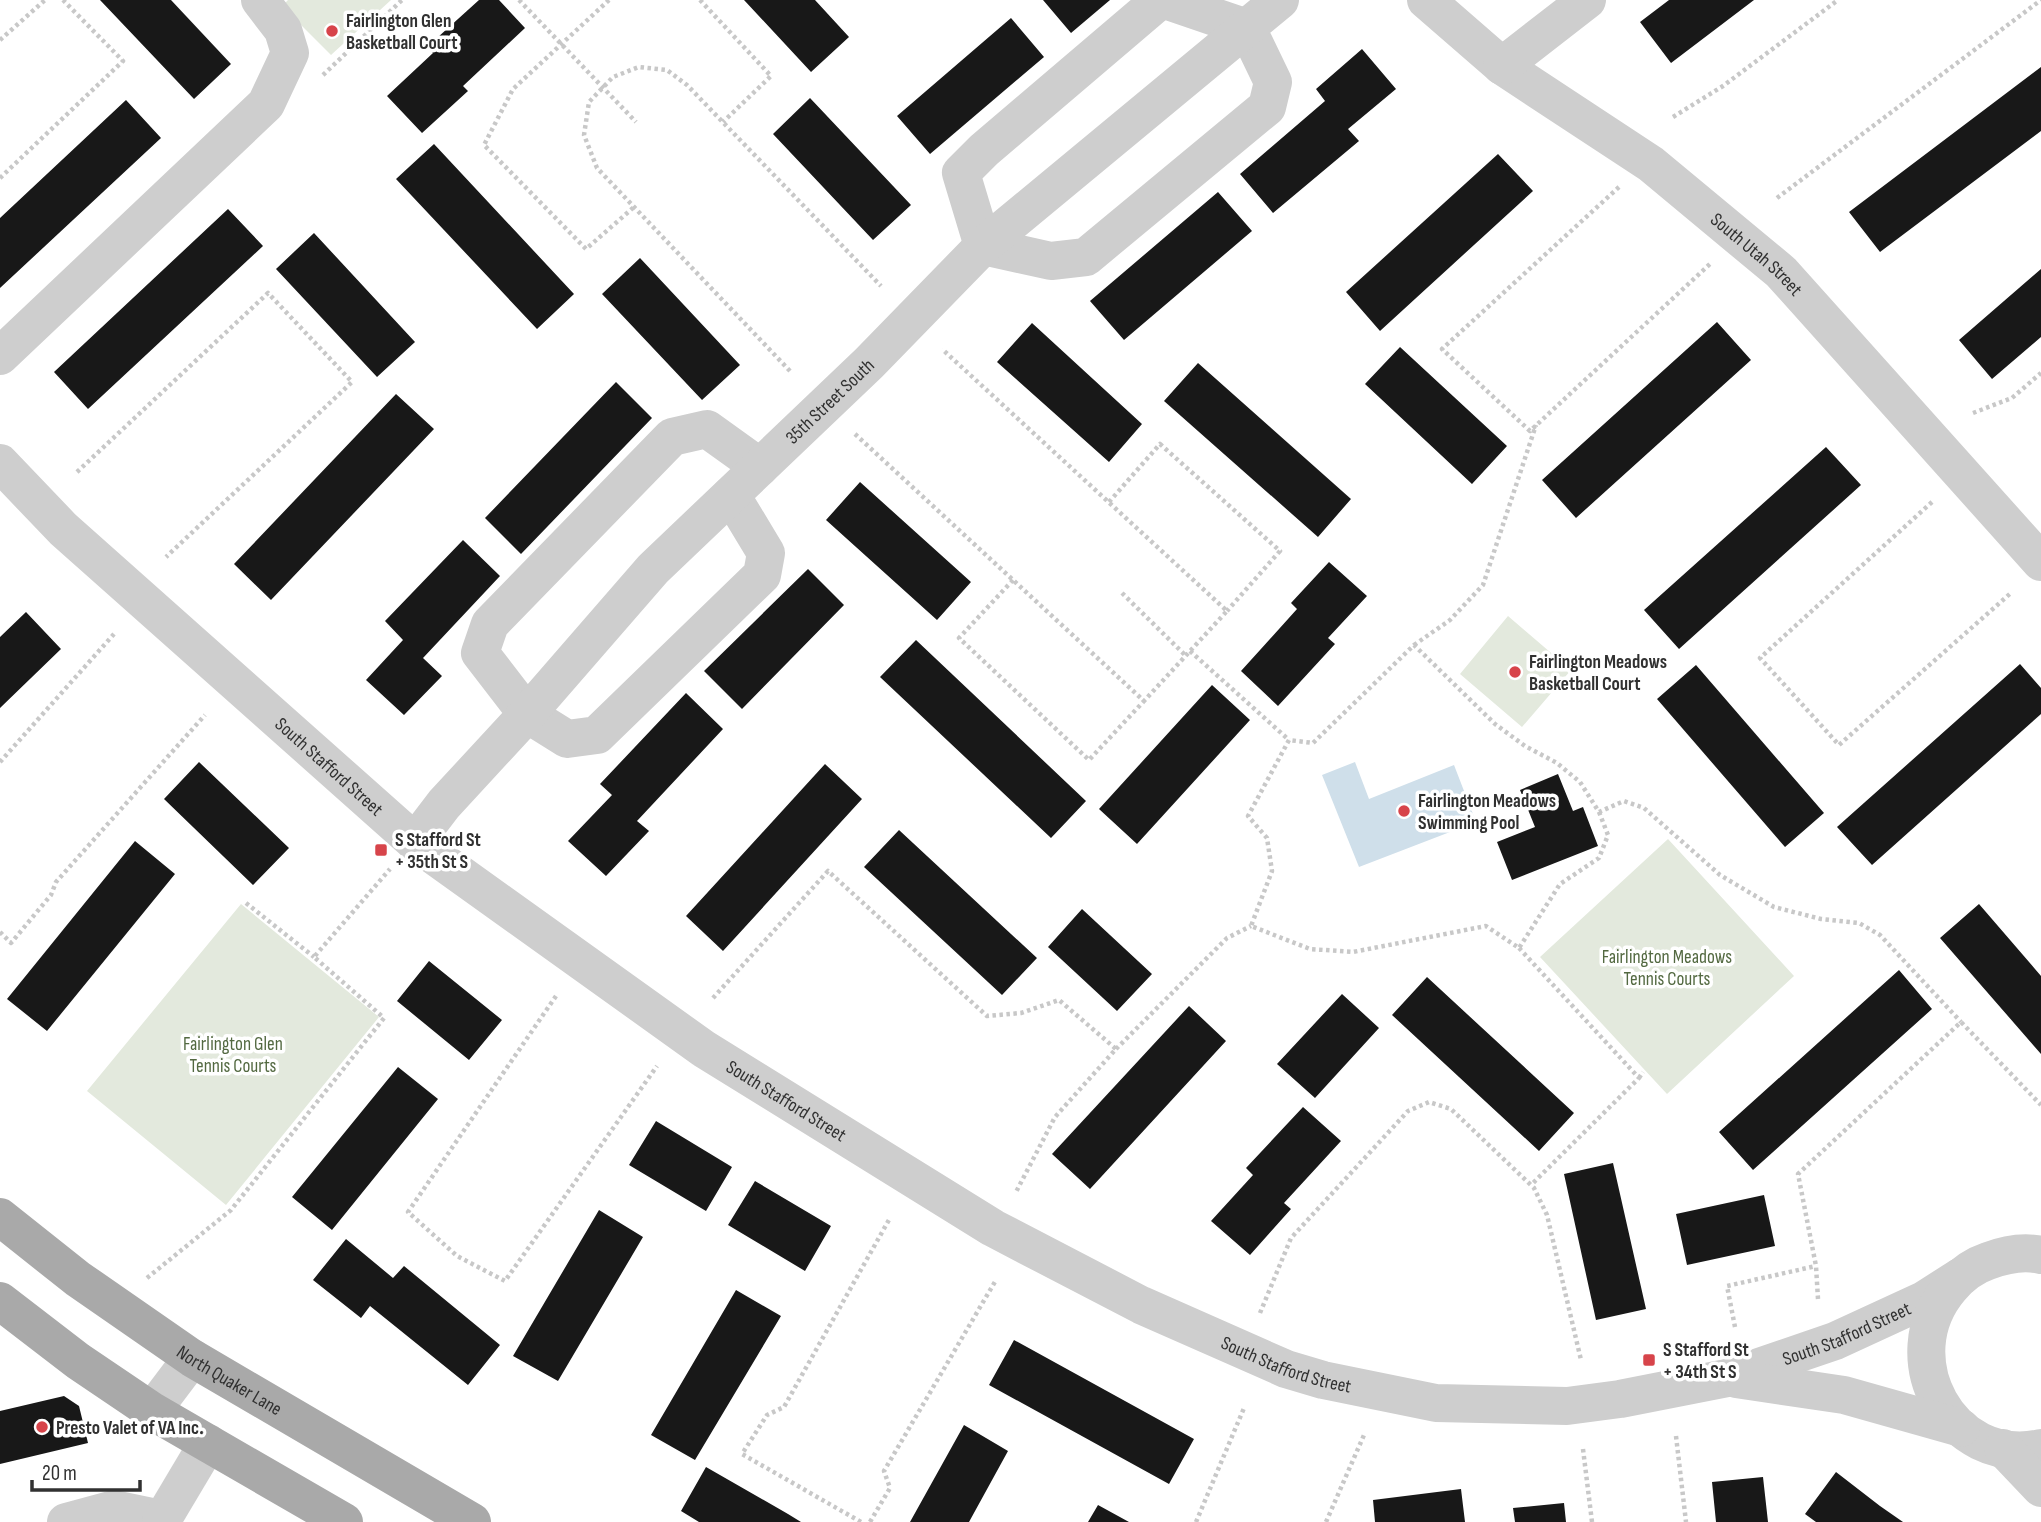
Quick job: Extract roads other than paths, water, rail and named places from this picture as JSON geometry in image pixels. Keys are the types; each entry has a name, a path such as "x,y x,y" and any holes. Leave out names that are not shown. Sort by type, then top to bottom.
{"main road":[{"name":"North Quaker Lane","path":"0,1217 78,1279 192,1358 472,1522"},
{"path":"0,1301 78,1361 152,1411 344,1522"}],"street":[{"path":"0,356 266,104 290,53 283,30 260,0"},
{"path":"1160,0 984,149 961,173 983,246 1051,261 1086,257 1267,107 1273,82 1247,27 1166,0"},
{"name":"35th Street South","path":"403,855 444,804 527,714 653,569 869,363 983,246 1280,0"},
{"name":"South Utah Street","path":"1426,0 1502,66 1651,164 1781,272 2041,562"},
{"path":"1502,66 1587,0"},
{"path":"731,495 766,552 762,575 597,735 567,739 527,714 480,653 491,624 672,437 707,429 760,467"},
{"name":"South Stafford Street","path":"0,463 63,529 403,855 704,1049 973,1217 1141,1305 1286,1369 1322,1380 1436,1403 1554,1406 1620,1399 1727,1378 1851,1334 1924,1300 1981,1263 2023,1255 2041,1225"},
{"path":"1960,1277 1941,1298 1929,1324 1925,1353 1929,1381 1942,1407 1961,1428 1981,1441 2003,1448 2041,1448"},
{"path":"152,1411 192,1358"},
{"name":"South Stafford Street","path":"1727,1378 1844,1395 1961,1428"},
{"path":"66,1522 114,1509 161,1521 208,1443"},
{"path":"2003,1448 2041,1488"}],"place":[{"name":"Fairlington Glen Basketball Court","path":"332,31"},
{"name":"Fairlington Meadows Basketball Court","path":"1515,672"},
{"name":"Fairlington Meadows Swimming Pool","path":"1404,811"},
{"name":"S Stafford St + 35th St S","path":"381,850"},
{"name":"S Stafford St + 34th St S","path":"1649,1360"},
{"name":"Presto Valet of VA Inc.","path":"42,1427"}],"park label":[{"name":"Fairlington Meadows Tennis Courts","path":"1667,967"},
{"name":"Fairlington Glen Tennis Courts","path":"233,1054"}]}
